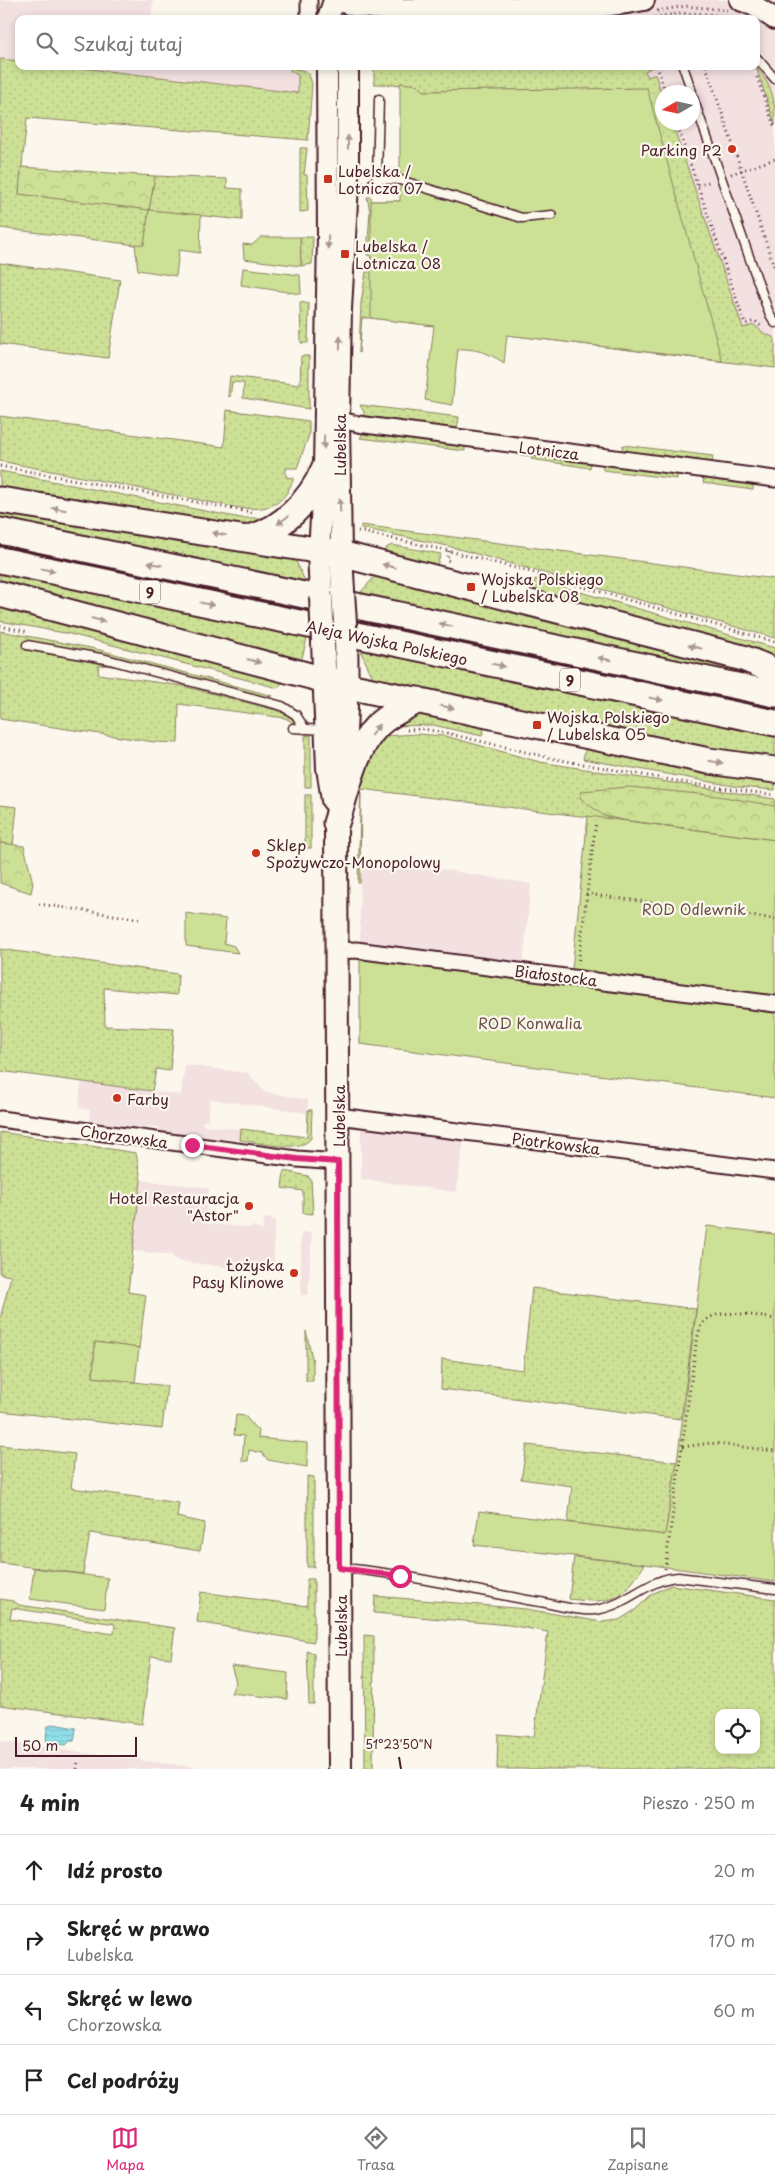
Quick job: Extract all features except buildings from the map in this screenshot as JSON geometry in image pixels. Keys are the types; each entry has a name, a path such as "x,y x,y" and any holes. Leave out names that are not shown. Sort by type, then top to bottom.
{"main road":[{"path":"248,538 268,532 293,513 315,485 324,469"},
{"path":"0,500 248,538 330,553 743,658 775,671"},
{"name":"Aleja Wojska Polskiego","path":"0,531 775,694"},
{"name":"Lubelska","path":"330,553 321,587 323,642 336,683 344,768 336,823"},
{"name":"Lubelska","path":"330,553 343,591 346,647 336,683 316,729 328,768 336,823 340,1769"},
{"name":"Aleja Wojska Polskiego","path":"0,560 775,723"},
{"path":"0,594 336,683 709,761 775,770"},
{"path":"336,823 355,765 366,742 380,723 418,700"}],"street":[{"path":"309,0 309,15"},
{"path":"332,15 341,6 373,8 562,9 647,6"},
{"path":"736,6 773,14"},
{"name":"Lubelska","path":"327,70 332,418 330,553"},
{"name":"Lubelska","path":"330,553 324,469 332,418 341,309 348,190 348,70"},
{"name":"Lotnicza","path":"332,418 775,479"},
{"path":"743,658 775,664"},
{"name":"Białostocka","path":"337,951 356,950 775,1004"},
{"name":"Piotrkowska","path":"338,1116 775,1171"},
{"name":"Chorzowska","path":"0,1119 297,1159 338,1162"}],"lane":[{"path":"467,7 524,0"},
{"path":"599,15 648,0"},
{"path":"467,7 496,15"},
{"path":"760,62 775,79"},
{"path":"684,70 689,85"},
{"path":"328,193 369,187 377,179 379,99"},
{"path":"700,117 775,323"},
{"path":"377,179 400,180 522,218 552,214"},
{"path":"27,645 106,660 282,706 316,729"},
{"path":"293,728 316,729"},
{"path":"339,1568 400,1576 466,1590 594,1610 623,1600 650,1583 664,1578 678,1577 775,1590"}],"path":[{"path":"647,6 736,6"},
{"path":"658,70 664,85"},
{"path":"707,70 775,269"},
{"path":"755,70 775,129"},
{"path":"679,130 745,324 755,321 768,331"},
{"path":"698,186 775,159"},
{"path":"0,466 218,508 262,513"},
{"path":"357,530 531,572 775,642"},
{"path":"401,731 423,729 555,759 711,787 775,795"},
{"path":"577,978 596,821"},
{"path":"586,894 775,919"},
{"path":"39,904 141,919"},
{"path":"664,1578 696,1345 701,1326 709,1317 728,1313 775,1319"},
{"path":"683,1447 710,1443 775,1451"},
{"path":"77,1769 78,1760"}],"shaded area":[{"path":"0,0 153,0 151,15 15,15 15,61 0,59"},
{"path":"571,0 775,0 775,368 749,365 702,289 658,130 700,130 700,85 655,85 655,117 647,88 628,89 582,70 760,70 760,15 571,15"},
{"path":"99,70 291,70 298,75 298,93"},
{"path":"360,861 415,865 531,884 523,963 360,942"},
{"path":"185,1065 248,1073 265,1092 308,1100 307,1113 210,1099 208,1119 202,1122 203,1125 241,1129 240,1140 159,1131 159,1127 146,1126 144,1130 89,1123 90,1110 79,1108 81,1082 181,1095"},
{"path":"364,1128 464,1139 456,1192 361,1179 361,1130"},
{"path":"141,1180 209,1188 204,1223 250,1228 253,1226 263,1231 264,1218 276,1220 274,1273 178,1261 171,1255 133,1251"},
{"path":"301,1233 312,1233 308,1295 301,1295"},
{"path":"0,1741 39,1747 209,1769 0,1769"}],"green space":[{"path":"0,59 15,61 15,70 99,70 298,93 298,75 290,70 305,71 309,74 312,84 308,140 27,118 19,194 149,209 155,176 227,179 227,188 242,189 242,220 149,210 144,246 0,228"},
{"path":"374,70 647,70 645,71 648,77 655,74 659,85 655,85 655,130 674,130 743,328 754,325 765,334 775,338 775,368 371,318 362,318 359,353 361,303 366,272 369,272 371,256 367,255 370,211 367,197 371,197 371,201 400,201 378,309 633,89 424,91 418,85 374,84"},
{"path":"757,70 766,81 772,94 775,125"},
{"path":"400,83 418,85 424,91 647,88 655,117 655,130 659,130 722,361 507,335 504,363 482,352 458,349 452,405 425,400 434,326 371,318 371,201 400,201"},
{"path":"300,148 307,148 304,175 307,175 308,211 300,212"},
{"path":"21,167 155,176 149,210 19,194"},
{"path":"149,210 201,215 200,253 179,250 176,276 138,270 135,244 144,245"},
{"path":"261,237 300,237 301,266 244,259 243,244 252,245"},
{"path":"300,237 313,237 312,264 301,266"},
{"path":"0,263 120,280 108,358 0,344"},
{"path":"243,268 300,275 301,294 241,285"},
{"path":"300,302 309,304 308,343 301,343"},
{"path":"301,356 309,356 309,409 243,398 244,383 232,382 230,397 228,396 230,376 300,385"},
{"path":"360,405 459,417 457,429 364,418 364,412"},
{"path":"227,410 309,421 309,435 297,468 286,468 286,477 294,478 290,488 280,501 274,505 259,508 240,508 0,461 0,416 224,447"},
{"path":"363,433 465,445 465,451 360,438"},
{"path":"623,445 713,456 712,463 622,452"},
{"path":"532,455 591,462 590,468 531,459"},
{"path":"603,463 677,473 677,479 603,470"},
{"path":"0,471 241,518 267,518 253,527 0,489"},
{"path":"704,477 753,483 753,490 703,483"},
{"path":"0,511 293,555 306,583 0,521"},
{"path":"361,525 775,579 775,638 448,546 361,528"},
{"path":"0,541 306,607 306,614 0,549"},
{"path":"392,545 441,554 437,565 384,555 386,548"},
{"path":"0,571 279,630 279,633 307,638 301,662 0,585"},
{"path":"378,573 775,678 775,683 359,594"},
{"path":"535,579 775,648 775,655 568,603 533,589"},
{"path":"0,605 283,681 278,688 70,634 0,621"},
{"path":"360,618 775,704 775,712 360,626"},
{"path":"0,631 96,649 273,696 263,697 96,652 26,642 25,650 113,666 99,665 98,674 183,686 275,710 291,716 296,724 285,718 179,704 178,743 154,742 0,719"},
{"path":"360,650 389,657 390,653 775,734 775,760 727,754 374,680"},
{"path":"428,714 448,717 484,729 482,736 433,725 394,726 411,715"},
{"path":"417,734 445,736 540,762 775,799 775,840 361,789 360,883 358,883 361,782 363,782 374,750 384,736"},
{"path":"311,735 311,787 305,787 305,736"},
{"path":"586,747 775,778 775,790 739,787 583,759"},
{"path":"629,787 718,796 775,806 775,840 604,816 580,798 582,791"},
{"path":"305,795 311,795 311,848 305,848"},
{"path":"0,805 17,807 13,845 0,843"},
{"name":"ROD Odlewnik","path":"588,816 775,840 775,997 572,969"},
{"path":"0,843 24,846 33,883 31,893 0,883"},
{"path":"186,913 226,919 224,943 234,946 238,953 186,946"},
{"path":"0,949 178,974 177,995 104,988 105,1026 174,1029 170,1071 156,1069 152,1091 0,1071"},
{"name":"ROD Konwalia","path":"360,957 775,1011 775,1098 360,1044"},
{"path":"308,1110 312,1110 311,1138 306,1143 278,1146 240,1140 241,1129 307,1137"},
{"path":"0,1132 136,1153 141,1180 128,1292 146,1295 139,1348 95,1342 93,1377 167,1386 162,1429 0,1411 0,1319 11,1276 0,1274"},
{"path":"284,1171 308,1176 311,1180 313,1214 303,1213 303,1191 282,1188"},
{"path":"707,1226 775,1234 775,1582 645,1564 474,1545 479,1511 665,1535 677,1462"},
{"path":"532,1288 696,1309 681,1419 441,1389 442,1359 523,1370"},
{"path":"306,1331 313,1362 313,1381 306,1381"},
{"path":"95,1342 139,1348 135,1382 93,1377"},
{"path":"236,1415 245,1416 259,1430 258,1438 307,1443 307,1467 268,1460 262,1453 249,1450 248,1461 242,1461 244,1436 234,1435"},
{"path":"0,1445 75,1454 71,1488 179,1503 177,1517 205,1523 200,1551 90,1533 83,1574 0,1563"},
{"path":"527,1445 677,1462 665,1535 568,1522 572,1486 521,1479"},
{"path":"307,1476 314,1477 314,1567 307,1567"},
{"path":"574,1557 645,1564 629,1586 614,1598 596,1601 569,1599"},
{"path":"34,1568 108,1578 104,1609 30,1599"},
{"path":"307,1579 314,1579 314,1642 197,1622 201,1592 307,1606"},
{"path":"671,1585 775,1599 775,1769 497,1769 498,1734 534,1737 548,1632 509,1625 374,1613 375,1596 526,1609 602,1622 619,1620 635,1610 652,1594"},
{"path":"0,1599 13,1601 19,1605 175,1628 171,1658 151,1656 142,1724 0,1705","holes":["12,1608 115,1624 114,1634 10,1619"]},
{"path":"364,1635 374,1636 373,1769 365,1769"},
{"path":"307,1651 314,1654 314,1704 309,1704"},
{"path":"231,1666 288,1673 287,1699 231,1693 236,1682"}],"water":[{"path":"53,1724 76,1728 74,1741 70,1741 66,1745 46,1743 47,1727"}],"place":[{"name":"Parking P2","path":"732,149"},
{"name":"Lubelska / Lotnicza 07","path":"328,179"},
{"name":"Lubelska / Lotnicza 08","path":"345,254"},
{"name":"Wojska Polskiego / Lubelska 08","path":"471,587"},
{"name":"Wojska Polskiego / Lubelska 05","path":"537,725"},
{"name":"Sklep Spożywczo-Monopolowy","path":"256,853"},
{"name":"Farby","path":"117,1098"},
{"name":"Hotel Restauracja \"Astor\"","path":"249,1206"},
{"name":"Łożyska Pasy Klinowe","path":"294,1273"}],"route":[{"path":"192,1145 320,1162 338,1162 339,1568 400,1576"}]}
